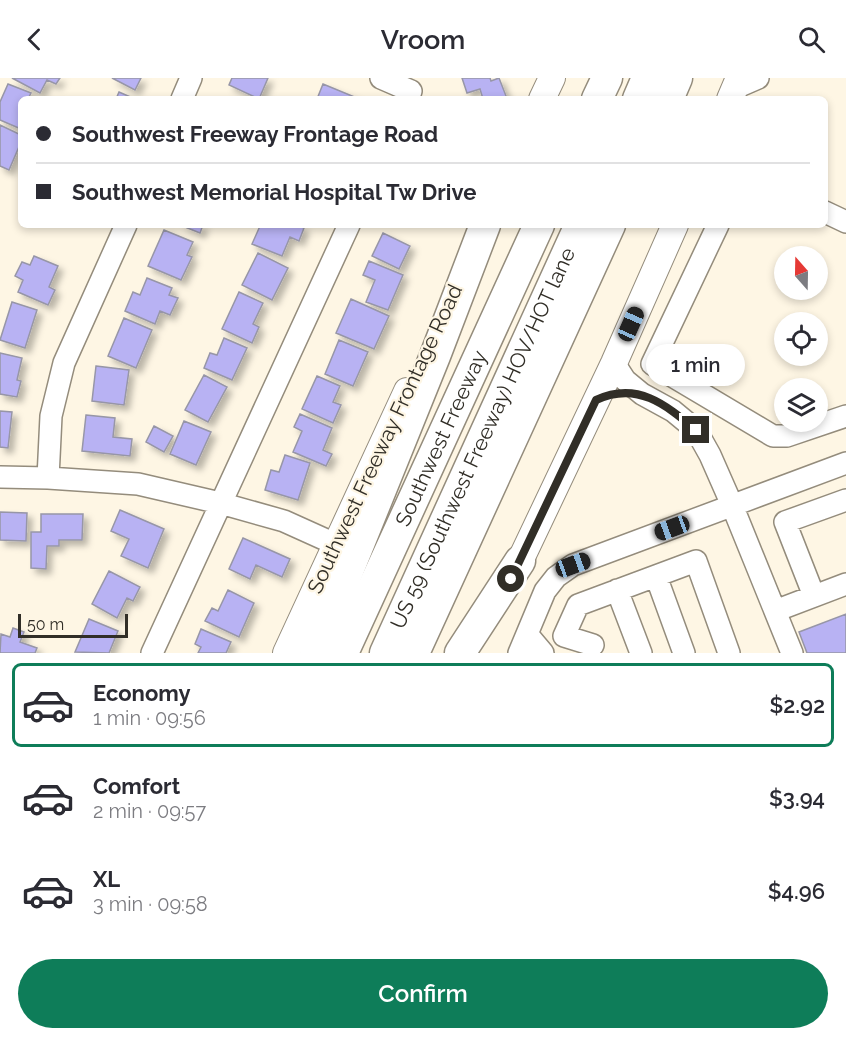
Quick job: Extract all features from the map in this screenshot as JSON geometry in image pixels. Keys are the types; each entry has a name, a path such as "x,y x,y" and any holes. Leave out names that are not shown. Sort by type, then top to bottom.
{"highway":[{"path":"598,96 607,78"},
{"path":"639,96 647,78"},
{"path":"669,96 677,78"},
{"path":"315,653 435,356 484,228"},
{"name":"Southwest Freeway","path":"343,653 538,228"},
{"name":"US 59 (Southwest Freeway) HOV/HOT lane","path":"385,653 579,228"},
{"path":"414,653 609,228"},
{"path":"460,653 520,561"}],"main road":[{"path":"543,96 552,78"},
{"name":"Southwest Freeway Frontage Road","path":"286,653 484,228"},
{"path":"476,653 614,363 674,228"}],"street":[{"path":"183,96 191,78"},
{"path":"381,78 409,95"},
{"path":"828,213 846,222"},
{"path":"48,478 51,416 64,363 125,228"},
{"path":"152,653 348,228"},
{"path":"717,228 652,364 773,436 787,436 846,416"},
{"path":"614,363 625,380 642,394 673,411 696,430 711,455 792,653"},
{"path":"596,400 610,394 624,392 642,394"},
{"path":"519,653 545,591 556,577 573,565 846,464"},
{"path":"0,477 138,484 220,503 284,522 335,544"},
{"path":"814,596 785,522 846,500"},
{"path":"594,649 564,636 578,606 696,561 729,653"},
{"path":"656,576 684,653"},
{"path":"775,611 846,584"},
{"path":"617,590 641,653"},
{"path":"527,634 543,653"}],"building":[{"path":"12,78 60,78 56,84 47,80 40,93"},
{"path":"112,78 141,78 135,90"},
{"path":"232,78 268,78 260,96 253,96 229,85"},
{"path":"462,78 490,78 491,81 499,78 506,96 482,96 480,89 467,93"},
{"path":"8,84 31,93 30,96 18,96 18,128 0,120 0,102"},
{"path":"323,84 352,96 318,96"},
{"path":"0,125 18,134 18,149 9,170 0,166"},
{"path":"188,228 202,228 200,233"},
{"path":"259,228 304,228 299,241 290,237 282,256 252,244"},
{"path":"164,230 193,242 187,255 192,257 181,280 148,266"},
{"path":"383,233 410,246 399,269 372,256"},
{"path":"258,253 288,268 272,300 242,285"},
{"path":"34,256 58,266 49,287 55,290 48,305 18,292 23,280 15,276 22,262 30,265"},
{"path":"369,261 403,275 388,310 366,302 375,280 363,275"},
{"path":"147,278 172,288 169,295 178,298 170,315 160,311 155,324 125,311 133,292 140,295"},
{"path":"239,292 263,303 253,324 259,327 252,343 222,329"},
{"path":"351,299 389,316 374,349 336,333"},
{"path":"12,302 37,310 25,348 0,340"},
{"path":"124,318 152,330 136,368 108,356"},
{"path":"224,338 247,348 232,380 204,368 210,353 217,355"},
{"path":"339,340 368,352 353,386 325,374"},
{"path":"0,353 22,358 17,380 21,381 17,397 0,394"},
{"path":"96,366 129,370 124,405 92,401"},
{"path":"204,375 227,387 208,422 185,410"},
{"path":"317,376 340,386 333,402 341,405 333,423 302,409"},
{"path":"0,411 12,412 8,448 0,447"},
{"path":"300,414 332,428 323,450 332,454 326,466 293,452 302,431 294,427"},
{"path":"86,415 115,418 113,437 132,439 130,456 82,451"},
{"path":"184,421 211,432 196,465 170,454"},
{"path":"154,426 173,436 164,452 146,442"},
{"path":"285,455 310,463 298,500 265,490 271,470 279,472"},
{"path":"120,510 164,529 148,568 121,556 129,539 111,531"},
{"path":"0,512 27,513 26,541 0,540"},
{"path":"41,514 83,514 82,540 59,540 59,546 47,546 46,569 31,568 31,532 41,532"},
{"path":"243,538 290,559 282,577 256,565 250,579 229,569"},
{"path":"109,571 140,587 133,601 127,598 117,618 92,604"},
{"path":"228,590 254,603 239,637 205,621 212,608 218,611"},
{"path":"846,614 846,653 807,653 799,632"},
{"path":"89,619 118,631 109,653 75,652"},
{"path":"13,628 24,632 20,642 37,648 35,653 0,653 1,634 10,637"},
{"path":"201,629 231,642 226,653 198,653 201,647 195,644"}],"route":[{"path":"511,579 596,400 610,394 624,392 642,394 673,411 696,430"}]}
